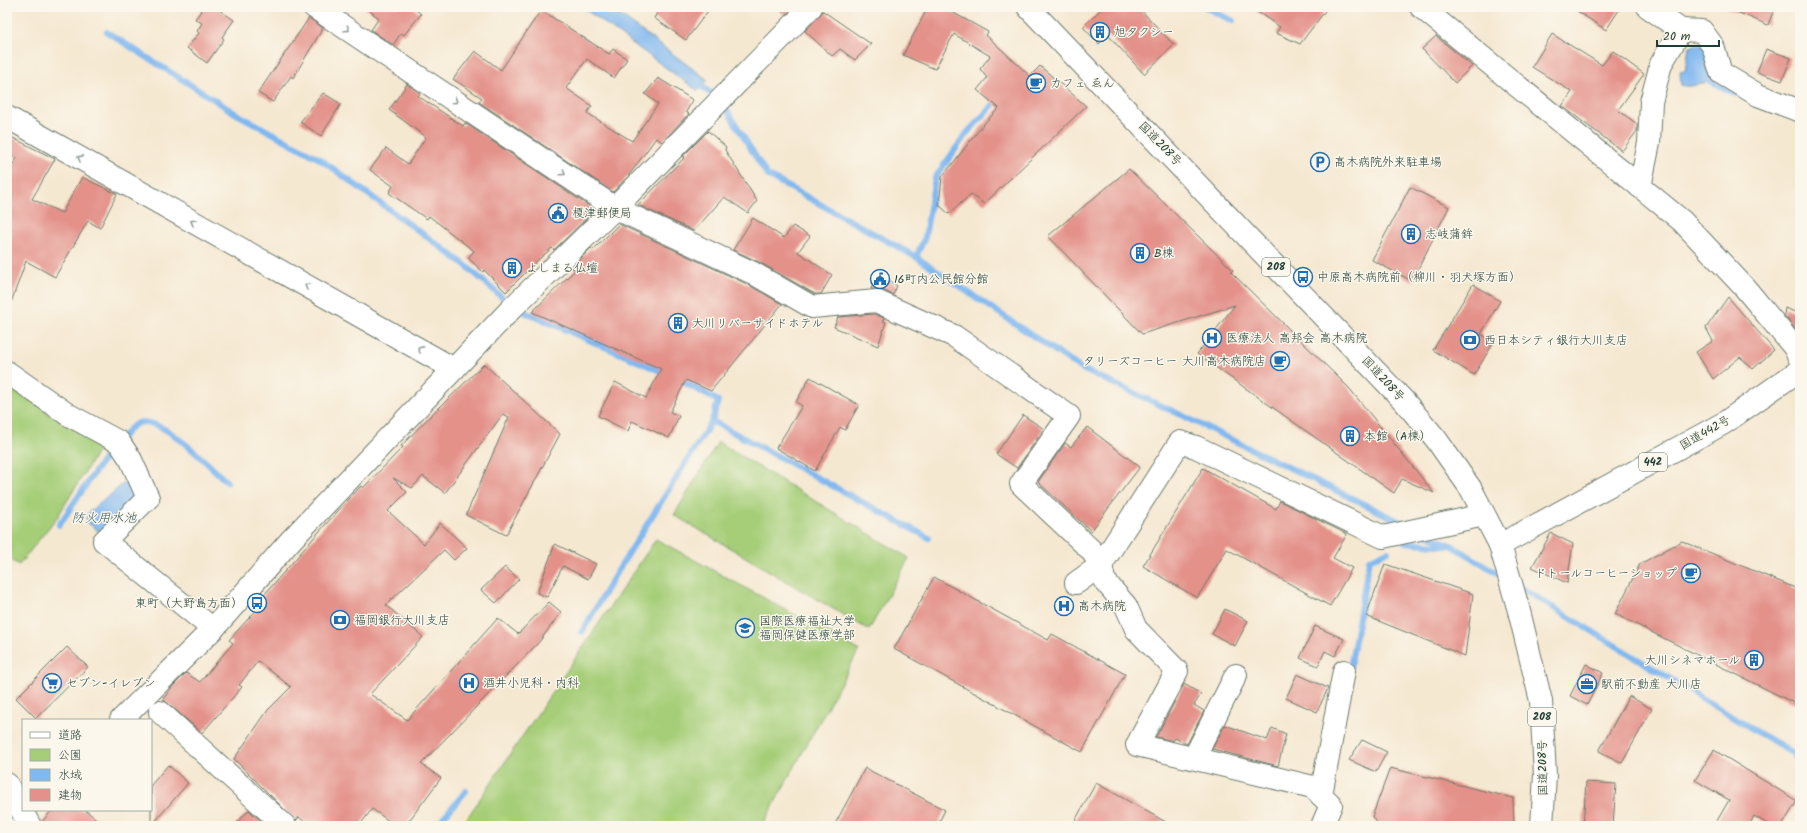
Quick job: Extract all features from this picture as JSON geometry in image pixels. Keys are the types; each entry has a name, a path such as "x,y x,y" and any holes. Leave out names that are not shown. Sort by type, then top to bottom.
{"main road":[{"path":"314,7 615,208 753,273 812,307 876,301 954,336 1069,416 1022,484 1091,550 1102,572 1126,606 1136,629 1177,671 1137,745 1313,786 1331,805 1322,826"},
{"path":"122,719 213,629 291,540 512,307 615,208 705,118 713,107 811,7"},
{"name":"国道208号","path":"1028,7 1404,401 1436,439 1471,489 1502,551 1520,611 1541,701 1545,775 1542,826"},
{"path":"1421,7 1682,221 1745,288 1794,347 1800,359"},
{"path":"1648,7 1681,30 1702,31 1713,46 1721,73 1758,95 1800,111"},
{"path":"1640,187 1649,144 1651,102 1661,64 1681,30"},
{"path":"7,117 454,369"},
{"name":"国道442号","path":"1502,551 1724,423 1800,370"},
{"path":"7,372 67,414 119,442 131,460 148,498 104,541 213,629"},
{"path":"1076,583 1102,572 1180,442 1196,447 1384,537 1484,515"},
{"path":"1321,795 1344,671"},
{"path":"1194,758 1236,675"},
{"path":"160,712 286,826"},
{"path":"7,784 25,820"}],"green space":[{"path":"7,385 102,444 58,516 19,565 7,558"},
{"path":"718,442 909,558 869,630 674,515"},
{"path":"656,539 859,650 762,826 472,826 465,821"}],"water":[{"path":"582,7 609,7 708,80 698,91"},
{"path":"1697,44 1708,48 1713,76 1704,84 1690,86 1681,85 1680,72 1685,71 1689,48"},
{"name":"防火用水池","path":"129,479 140,494 102,534 87,522 87,514"}],"building":[{"path":"204,7 215,7 234,20 222,37 224,39 207,63 187,48 199,33 197,31 202,23 195,19"},
{"path":"364,7 412,7 421,14 404,35 401,33 393,45 371,30 379,18"},
{"path":"661,7 711,7 686,40 654,18"},
{"path":"777,7 794,7 786,15"},
{"path":"928,7 943,7 988,32 986,35 1030,76 1040,66 1086,106 984,204 971,194 949,214 939,205 942,177 983,125 999,108 977,90 987,78 980,69 990,56 954,34 935,69 903,55"},
{"path":"1103,7 1138,7 1174,45 1144,74 1108,35 1099,44 1083,27"},
{"path":"1250,7 1328,7 1300,44 1276,33 1280,27"},
{"path":"1571,7 1621,7 1606,30"},
{"path":"1725,7 1775,7 1768,25"},
{"path":"541,10 609,54 613,49 627,59 614,78 587,59 566,88 592,106 587,113 632,141 658,104 645,94 658,78 693,100 686,112 689,114 662,142 656,138 629,175 613,192 479,102 482,98 453,79 475,51 501,70"},
{"path":"823,11 871,44 855,60 840,49 832,56 805,31"},
{"path":"309,18 323,28 293,78 291,76 273,102 258,93"},
{"path":"1552,34 1602,65 1613,51 1644,74 1618,110 1637,124 1637,131 1622,151 1562,106 1572,92 1532,67"},
{"path":"1436,36 1472,66 1455,83 1422,49"},
{"path":"1766,49 1791,58 1782,81 1757,72"},
{"path":"407,84 420,93 418,96 463,126 465,123 595,210 554,250 552,248 539,259 506,292 484,270 483,272 468,258 474,251 429,216 427,219 389,193 393,186 370,170 386,148 408,164 426,137 389,110"},
{"path":"323,93 341,104 321,136 300,122"},
{"path":"708,131 726,147 725,150 757,201 748,213 724,197 694,231 638,205 685,157 683,156"},
{"path":"7,135 55,159 32,199 62,213 82,177 117,194 100,228 88,221 55,277 26,261 9,308 7,307 7,174 17,158 7,152"},
{"path":"1129,169 1233,270 1231,272 1349,388 1434,493 1402,479 1394,493 1197,354 1235,305 1142,334 1048,236"},
{"name":"志岐蒲鉾","path":"1410,187 1449,207 1412,281 1372,260"},
{"path":"753,218 784,238 793,226 810,236 798,252 832,275 821,294 815,294 759,262 733,250"},
{"path":"619,224 747,284 782,304 711,391 686,380 670,412 679,416 669,438 632,421 628,431 598,416 615,382 646,398 661,369 532,312 575,270 572,267 591,248 593,250"},
{"name":"16町内公民館分館","path":"877,272 897,286 893,295 881,289 871,289"},
{"path":"1473,284 1500,301 1481,334 1494,342 1474,375 1433,350"},
{"path":"1728,297 1774,350 1753,369 1740,357 1713,379 1696,352 1713,341 1706,328"},
{"path":"1785,308 1800,314 1800,326 1796,330 1784,315"},
{"path":"874,314 884,318 883,321 886,322 878,346 834,327 838,317"},
{"path":"484,364 560,434 506,535 466,515 509,417 503,414 445,493 423,476 412,488 393,478 407,492 388,511 424,544 440,523 467,548 454,560 444,550 386,605 423,637 370,694 407,720 498,618 518,634 549,602 561,612 539,642 421,764 441,778 405,826 396,826 372,809 359,826 309,826 299,817 296,821 234,759 268,710 291,687 258,661 239,685 242,687 202,733 163,699 172,687 186,673 200,682 233,643 229,640 260,606 257,603 325,525 361,486 363,488 403,447 401,446 438,408"},
{"path":"810,377 859,405 845,430 840,427 815,471 776,448 802,406 796,402"},
{"path":"1023,415 1044,429 1017,468 996,454"},
{"path":"1087,427 1140,467 1091,531 1038,482 1065,443 1071,447"},
{"path":"1203,468 1276,509 1280,501 1347,534 1333,558 1352,568 1330,606 1227,549 1197,598 1143,566"},
{"path":"1551,533 1573,544 1567,583 1532,567"},
{"name":"大川シネマホール","path":"1682,541 1800,590 1800,706 1615,614 1640,564"},
{"path":"555,544 596,564 588,579 563,566 547,597 537,593"},
{"path":"1385,564 1473,594 1465,656 1366,616"},
{"path":"505,567 519,579 496,603 481,590"},
{"path":"934,577 1048,640 1052,634 1125,674 1082,752 894,649"},
{"path":"1225,609 1248,621 1235,646 1212,634"},
{"path":"1315,626 1344,639 1335,656 1325,651 1318,666 1300,658"},
{"name":"セブン-イレブン","path":"67,647 88,667 36,718 16,698"},
{"name":"駅前不動産 大川店","path":"1586,664 1603,673 1587,705 1570,696"},
{"path":"1297,674 1328,688 1317,712 1286,698"},
{"path":"1184,684 1201,694 1194,705 1204,711 1187,744 1175,738 1173,741 1156,737"},
{"path":"1629,696 1652,709 1622,763 1599,751"},
{"path":"1225,725 1267,740 1272,728 1286,734 1278,766 1212,749"},
{"path":"1362,740 1387,752 1376,772 1349,760"},
{"path":"1714,750 1797,801 1782,826 1771,826 1754,816 1749,826 1714,826 1729,800 1695,780"},
{"path":"168,765 188,783 151,826 152,811 152,784"},
{"path":"865,768 945,810 937,826 834,826"},
{"path":"1390,768 1513,798 1514,826 1380,826 1372,817"},
{"path":"1586,782 1616,784 1613,826 1583,826"},
{"path":"1096,783 1173,826 1072,826"},
{"path":"249,810 266,826 234,826"},
{"path":"51,811 86,811 105,826 42,826 42,822"}],"waterway":[{"path":"1205,7 1233,21"},
{"path":"107,32 235,113 320,159 464,264 513,307 667,374"},
{"path":"1701,76 1736,94"},
{"path":"696,82 722,102 767,175 916,257 1082,369 1179,414 1407,525"},
{"path":"916,257 925,237 935,178 967,133 992,106"},
{"path":"678,379 718,401 712,421"},
{"path":"582,632 612,580 712,421 929,538"},
{"path":"121,439 136,424 146,422 158,426 171,433 184,443 227,482"},
{"path":"59,525 114,444"},
{"path":"1426,534 1453,546 1504,577"},
{"path":"1405,542 1447,546"},
{"path":"1350,669 1369,560 1388,551"},
{"path":"1518,586 1800,758"},
{"path":"436,826 466,791"}],"place":[{"name":"旭タクシー","path":"1100,32"},
{"name":"カフェ ゑん","path":"1036,83"},
{"name":"高木病院外来駐車場","path":"1320,162"},
{"name":"榎津郵便局","path":"558,213"},
{"name":"志岐蒲鉾","path":"1411,234"},
{"name":"B棟","path":"1140,253"},
{"name":"よしまる仏壇","path":"512,268"},
{"name":"中原高木病院前（柳川・羽犬塚方面）","path":"1303,277"},
{"name":"16町内公民館分館","path":"880,279"},
{"name":"大川リバーサイドホテル","path":"678,323"},
{"name":"医療法人 高邦会 高木病院","path":"1212,338"},
{"name":"西日本シティ銀行大川支店","path":"1470,340"},
{"name":"タリーズコーヒー 大川高木病院店","path":"1280,361"},
{"name":"本館（A棟）","path":"1350,436"},
{"name":"ドトールコーヒーショップ","path":"1691,573"},
{"name":"東町（大野島方面）","path":"257,603"},
{"name":"高木病院","path":"1064,606"},
{"name":"福岡銀行大川支店","path":"340,620"},
{"name":"国際医療福祉大学 福岡保健医療学部","path":"745,628"},
{"name":"大川シネマホール","path":"1754,660"},
{"name":"セブン-イレブン","path":"52,683"},
{"name":"酒井小児科・内科","path":"469,683"},
{"name":"駅前不動産 大川店","path":"1587,684"}]}
